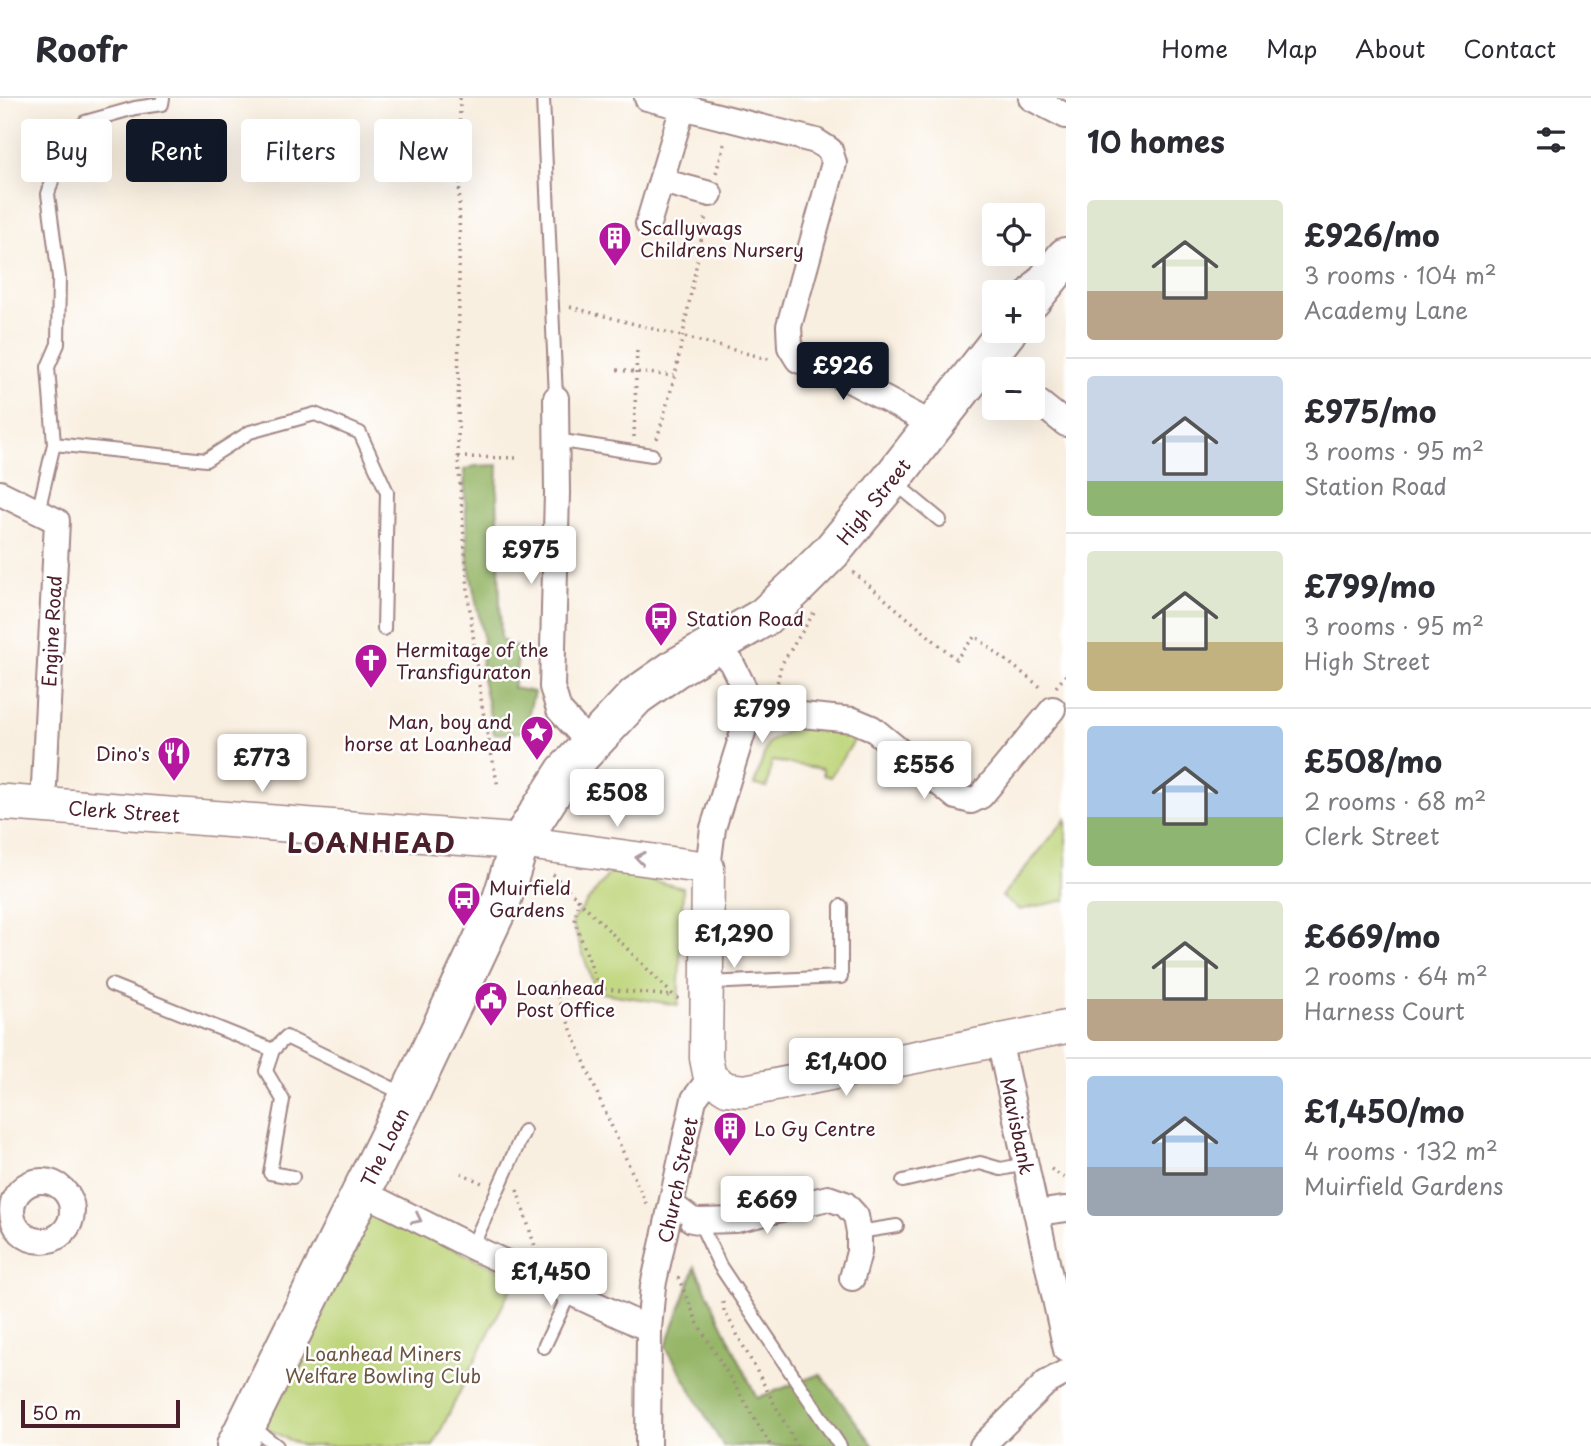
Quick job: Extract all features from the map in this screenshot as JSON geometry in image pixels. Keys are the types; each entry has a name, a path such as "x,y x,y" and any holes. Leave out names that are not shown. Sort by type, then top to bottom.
{"main road":[{"path":"1045,283 1066,257"},
{"name":"High Street","path":"520,842 565,772 636,696 676,668 764,617 831,552 891,480 931,426 996,353"},
{"name":"Clerk Street","path":"0,802 520,842"},
{"name":"The Loan","path":"242,1434 409,1096 502,899 520,842"}],"street":[{"path":"647,98 816,141 830,150 834,163 789,326 790,347 798,360 849,380 931,426"},
{"path":"1031,98 1066,116"},
{"path":"648,224 683,107"},
{"path":"661,181 710,194"},
{"path":"556,398 552,687 559,710 590,744"},
{"path":"1045,407 1066,424"},
{"name":"Engine Road","path":"0,493 57,521 43,805"},
{"path":"715,646 731,662 744,688 761,711 853,720 872,728 956,797 971,801 981,796 1052,702"},
{"path":"761,711 713,828 708,867 706,1058 710,1078 727,1089 745,1091 1066,1027"},
{"name":"Clerk Street","path":"520,842 708,867"},
{"name":"Mavisbank","path":"999,1040 1066,1350"},
{"name":"Church Street","path":"649,1446 649,1329 653,1286 694,1099 710,1078"},
{"path":"362,1192 472,1247 649,1329"},
{"path":"670,1211 692,1220 736,1220 828,1198 845,1204 856,1216 859,1232 859,1252 852,1278"},
{"path":"1036,1213 1066,1209"},
{"path":"976,1443 1046,1383 1066,1372"}],"lane":[{"path":"38,512 54,444 48,368 58,344 59,276 48,194 60,155 85,122 135,108 162,104 163,98"},
{"path":"543,98 556,398"},
{"path":"54,444 206,460 250,432 315,414 360,433 387,492 384,629"},
{"path":"556,440 652,455"},
{"path":"891,480 940,520"},
{"path":"708,997 841,977 841,906"},
{"path":"111,985 273,1050"},
{"path":"293,1177 270,1173 283,1100 266,1071 273,1050 286,1037 409,1096"},
{"path":"472,1247 524,1131"},
{"path":"903,1181 980,1163 1001,1169 1026,1164"},
{"path":"699,1220 720,1266 840,1446"},
{"path":"859,1232 897,1226"},
{"path":"544,1347 570,1292"},
{"path":"242,1434 277,1446"}],"path":[{"path":"460,98 458,457 469,603 482,706 498,787"},
{"path":"652,455 675,376 710,194 731,120"},
{"path":"564,306 770,360 790,347"},
{"path":"633,452 637,348"},
{"path":"617,370 675,376"},
{"path":"458,457 517,458"},
{"path":"831,552 956,659 975,636 1052,702"},
{"path":"761,711 781,665 817,608"},
{"path":"520,842 675,997"},
{"path":"578,898 575,922 597,982 605,989 675,997 708,997"},
{"path":"509,1165 547,1282"},
{"path":"461,1173 497,1191"},
{"path":"720,1266 724,1310 797,1446"}],"green space":[{"path":"498,465 501,639 510,646 520,647 513,688 534,692 524,732 494,734 481,673 483,636 468,562 464,470 475,466"},
{"path":"800,723 856,738 830,777 823,775 823,769 772,761 767,787 754,785 768,743"},
{"path":"1066,819 1066,900 1019,910 1002,896"},
{"path":"611,871 683,888 678,1005 596,992 572,922"},
{"name":"Loanhead Miners Welfare Bowling Club","path":"372,1209 516,1278 433,1446 302,1446 261,1426"},
{"path":"695,1267 757,1398 820,1374 874,1446 723,1446 666,1347"}],"place":[{"name":"Scallywags Childrens Nursery","path":"615,268"},
{"name":"Station Road","path":"661,648"},
{"name":"Hermitage of the Transfiguraton","path":"371,690"},
{"name":"Man, boy and horse at Loanhead","path":"537,762"},
{"name":"Dino's","path":"174,783"},
{"name":"Muirfield Gardens","path":"464,928"},
{"name":"Loanhead Post Office","path":"491,1028"},
{"name":"Lo Gy Centre","path":"730,1158"}],"district":[{"name":"LOANHEAD","path":"372,842"}]}
